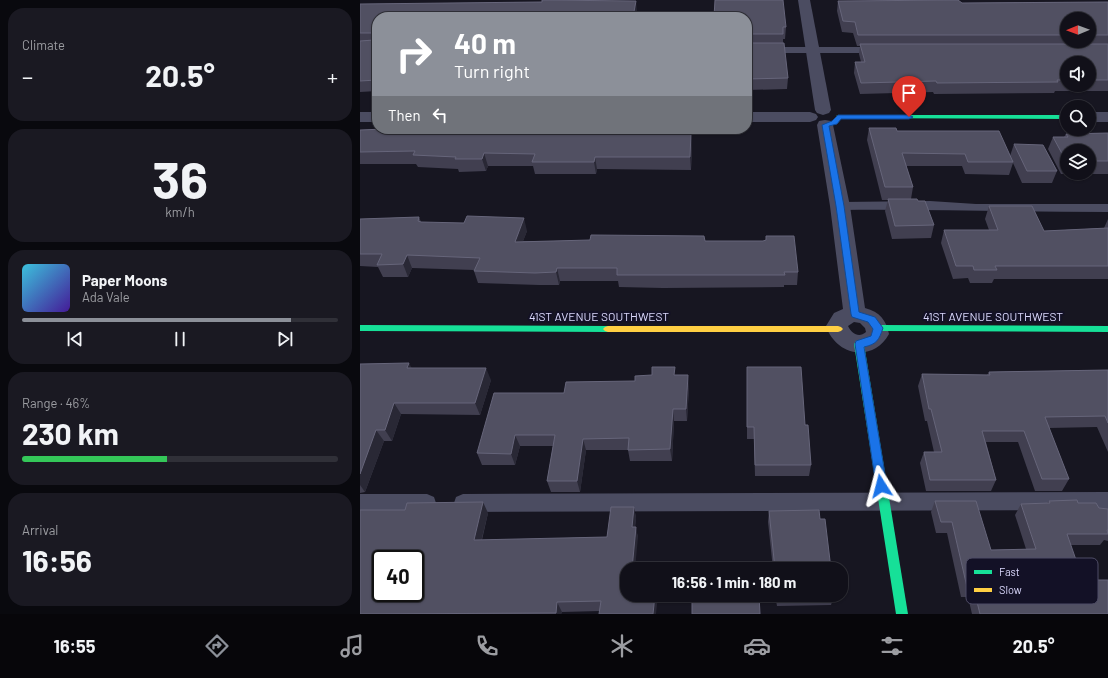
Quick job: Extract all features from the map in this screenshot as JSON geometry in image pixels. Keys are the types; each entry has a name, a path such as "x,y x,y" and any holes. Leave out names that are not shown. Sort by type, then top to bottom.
{"street":[{"path":"804,0 840,206 855,314"},
{"path":"360,117 372,117"},
{"path":"752,117 1060,118"},
{"path":"1096,118 1108,118"},
{"path":"855,314 872,319 878,328 875,338 871,342 859,344 844,340 838,329 839,321 842,318 855,314"},
{"name":"41ST AVENUE SOUTHWEST","path":"360,328 838,329"},
{"name":"41ST AVENUE SOUTHWEST","path":"878,328 1108,329"},
{"path":"859,344 902,614"}],"lane":[{"path":"752,50 888,50"},
{"path":"840,206 930,205 976,208 1108,208"},
{"path":"360,503 884,501 1108,502"}],"building":[{"path":"542,0 636,1 634,12 372,12 372,33 360,33 360,4 542,2"},
{"path":"715,0 783,0 786,27 783,27 783,34 752,34 752,12 714,12"},
{"path":"958,0 962,3 1108,2 1108,35 1096,35 1096,12 1060,12 1060,35 858,35 855,22 843,21 838,1"},
{"path":"372,40 372,80 360,81 360,41"},
{"path":"752,43 784,43 788,78 752,79"},
{"path":"860,44 1060,44 1060,48 1096,48 1096,44 1108,44 1108,80 1096,80 1096,56 1060,56 1060,80 1057,80 1058,82 937,83 936,81 861,83 855,62 865,62"},
{"path":"869,128 896,128 897,131 999,131 1013,162 968,162 965,154 902,153 913,187 885,187"},
{"path":"360,130 372,130 372,134 691,134 690,157 595,157 594,162 532,162 535,154 484,153 482,159 455,159 456,157 413,155 415,151 360,152"},
{"path":"1096,133 1108,133 1108,161 1096,161 1096,144 1060,144 1060,150 1053,137 1096,136"},
{"path":"1014,144 1043,145 1057,171 1027,171"},
{"path":"888,199 917,199 918,201 925,201 934,225 895,226"},
{"path":"989,206 1032,206 1044,231 1108,228 1108,266 995,266 997,270 974,270 973,266 956,266 944,230 998,230"},
{"path":"467,216 524,218 515,242 590,240 591,235 704,236 705,241 763,241 766,240 766,236 794,236 798,272 784,272 785,275 617,275 617,268 557,268 556,272 535,273 474,271 480,258 407,255 403,264 377,265 382,254 360,254 360,219 419,217 418,221 421,222 464,223"},
{"path":"409,363 407,368 486,368 475,403 394,403 385,430 376,430 360,474 360,364"},
{"path":"652,367 675,367 674,375 688,375 686,409 673,409 670,449 628,450 629,438 583,439 577,481 547,481 555,435 515,435 511,454 477,453 494,393 564,393 566,382 635,381 635,376 652,375"},
{"path":"747,367 801,367 805,425 808,425 811,465 755,465 754,427 747,427"},
{"path":"1108,370 1108,423 1105,416 1045,417 1069,479 1042,479 1024,431 982,431 996,480 930,480 924,452 942,452 931,409 929,409 922,374 990,375 989,372"},
{"path":"1077,500 1078,503 1096,503 1099,508 1108,509 1108,534 1067,534 1075,558 966,558 966,583 952,522 941,522 935,501 976,501 991,550 1036,549 1021,504 1050,503 1049,501"},
{"path":"483,502 474,540 607,537 611,507 634,507 632,527 636,527 633,562 620,562 620,602 654,602 653,614 599,614 601,601 557,602 556,613 360,614 360,510 405,510 407,503"},
{"path":"819,510 820,519 825,519 830,562 774,562 769,511"},
{"path":"1098,580 1108,580 1108,614 980,614 978,604 1098,604"},
{"path":"692,602 759,602 760,614 692,614"}],"traffic: fast":[{"path":"838,117 1060,117"},
{"path":"360,328 608,329"},
{"path":"878,328 1108,329"},
{"path":"859,344 902,614"}],"traffic: slow":[{"path":"608,329 838,329"}],"route":[{"path":"881,486 859,344 871,342 878,334 878,328 872,319 860,314 855,314 840,206 825,125 835,123 838,121 838,117 909,117"}]}
